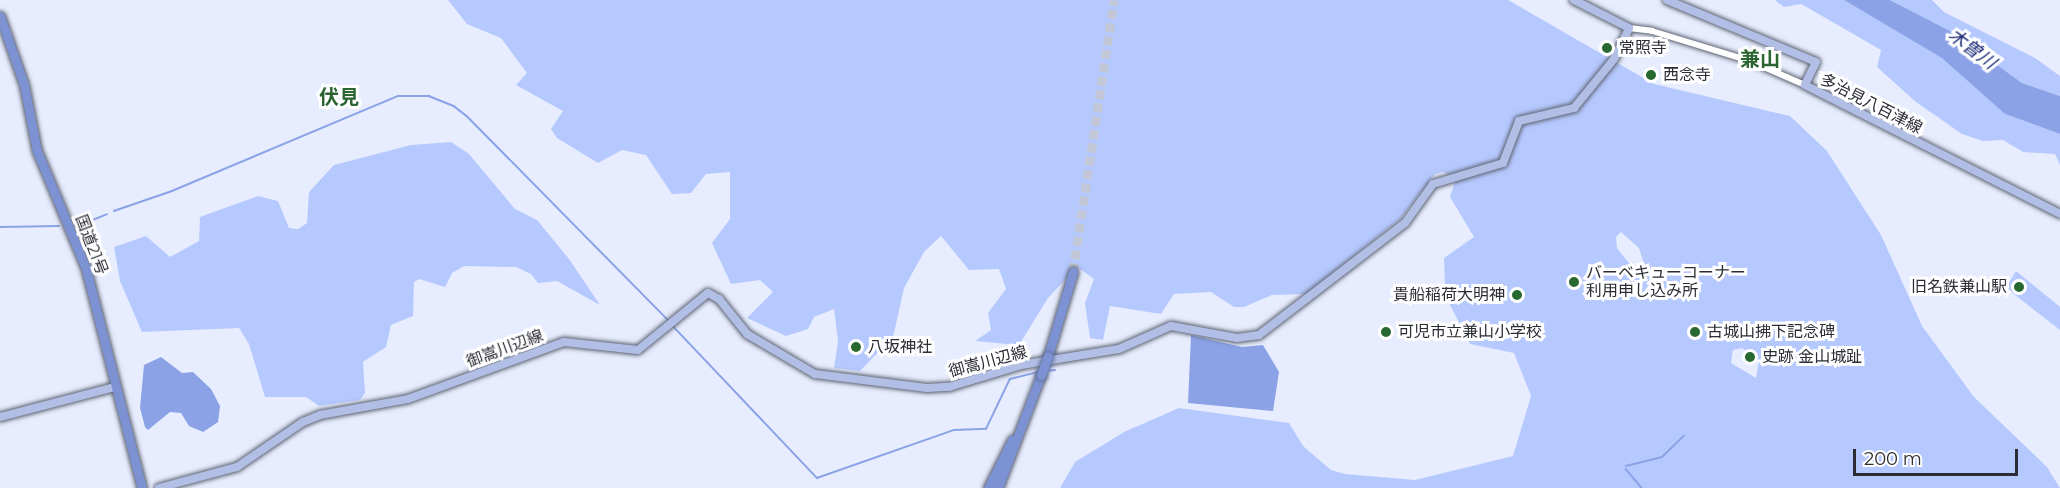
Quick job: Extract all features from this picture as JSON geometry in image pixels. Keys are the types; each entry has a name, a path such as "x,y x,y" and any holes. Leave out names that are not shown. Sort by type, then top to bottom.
{"highway":[{"name":"国道21号","path":"0,16 24,86 37,151 86,269 114,387 142,488"},
{"path":"998,488 1048,356 1073,272"},
{"path":"988,488 1031,400"}],"main road":[{"path":"1574,0 1629,28"},
{"name":"多治見八百津線","path":"1667,0 1816,62 1805,86 2060,214"},
{"name":"御嵩川辺線","path":"159,488 237,467 303,422 320,415 408,399 564,342 638,350 708,293 719,300 747,334 815,374 927,388 949,387 1021,365 1119,349 1171,326 1237,338 1259,335 1405,223 1433,184 1503,163 1519,121 1574,108 1614,59 1629,28"},
{"path":"0,417 114,387"}],"street":[{"path":"1629,28 1652,31 1750,62 1805,86"}],"shaded area":[{"path":"448,0 1508,0 1654,84 1790,116 1827,151 1881,235 1922,326 1974,397 2047,467 2060,488 1060,488 1075,462 1124,432 1179,408 1289,423 1303,446 1331,470 1345,474 1415,480 1513,456 1531,396 1514,353 1470,344 1449,303 1445,286 1444,258 1474,237 1450,197 1456,178 1443,172 1435,174 1400,219 1306,294 1272,295 1244,307 1234,307 1211,292 1174,294 1161,314 1110,306 1103,340 1090,338 1085,303 1094,279 1077,267 1048,298 1019,345 975,341 991,330 988,313 1006,289 999,269 969,270 941,236 924,252 904,288 893,337 860,371 834,368 838,341 834,309 814,317 808,329 786,336 747,318 773,292 760,280 731,284 712,243 730,219 730,172 706,174 691,193 672,194 646,155 622,150 598,163 557,138 551,129 563,111 516,85 527,73 501,38 467,24","holes":["1621,232 1639,248 1646,271 1640,277 1617,248 1616,237","1742,348 1759,361 1756,378 1731,363 1733,350"]},
{"path":"1775,0 1844,0 1942,57 2005,114 2060,134 2060,165 2055,154 2023,152 2003,140 1983,141 1962,134 1916,102 1877,67 1881,50 1801,4 1784,7"},
{"path":"1890,0 1932,0 1944,12 2035,58 2060,76 2060,96 2022,83 1952,32"},
{"path":"451,142 469,154 515,209 537,220 569,259 600,305 557,281 538,283 531,274 516,267 464,266 452,273 445,287 419,279 414,282 413,316 391,325 386,347 363,362 365,393 360,400 319,406 306,397 265,397 249,344 239,328 142,332 120,281 114,247 146,236 170,257 199,241 200,217 258,196 278,201 289,228 298,229 307,223 309,192 334,165 411,145"},
{"path":"2016,271 2060,307 2060,330 2006,288"}],"water":[{"name":"木曽川","path":"1844,0 1890,0 1952,32 2022,83 2060,96 2060,134 2005,114 1942,58"},
{"path":"1191,335 1242,347 1263,345 1279,372 1273,411 1188,403"},
{"path":"161,357 182,373 193,372 211,389 220,406 218,422 203,432 189,426 181,413 170,412 148,430 145,427 140,408 144,365"}],"waterway":[{"path":"114,211 172,191 398,96 429,96 454,106 467,116 668,320"},
{"path":"78,226 107,214"},
{"path":"0,227 59,226"},
{"path":"673,326 817,478 954,430 986,429 1010,379 1039,372"},
{"path":"1046,371 1055,370"},
{"path":"1626,466 1662,457 1684,436"},
{"path":"1626,469 1642,488"}],"tunnel":[{"path":"1073,272 1114,0"}],"place":[{"name":"常照寺","path":"1607,48"},
{"name":"西念寺","path":"1651,75"},
{"name":"バーベキューコーナー 利用申し込み所","path":"1574,282"},
{"name":"旧名鉄兼山駅","path":"2019,287"},
{"name":"貴船稲荷大明神","path":"1517,295"},
{"name":"可児市立兼山小学校","path":"1386,332"},
{"name":"古城山拂下記念碑","path":"1695,332"},
{"name":"八坂神社","path":"856,347"},
{"name":"史跡 金山城趾","path":"1750,357"}],"district":[{"name":"兼山","path":"1760,59"},
{"name":"伏見","path":"339,97"}]}
